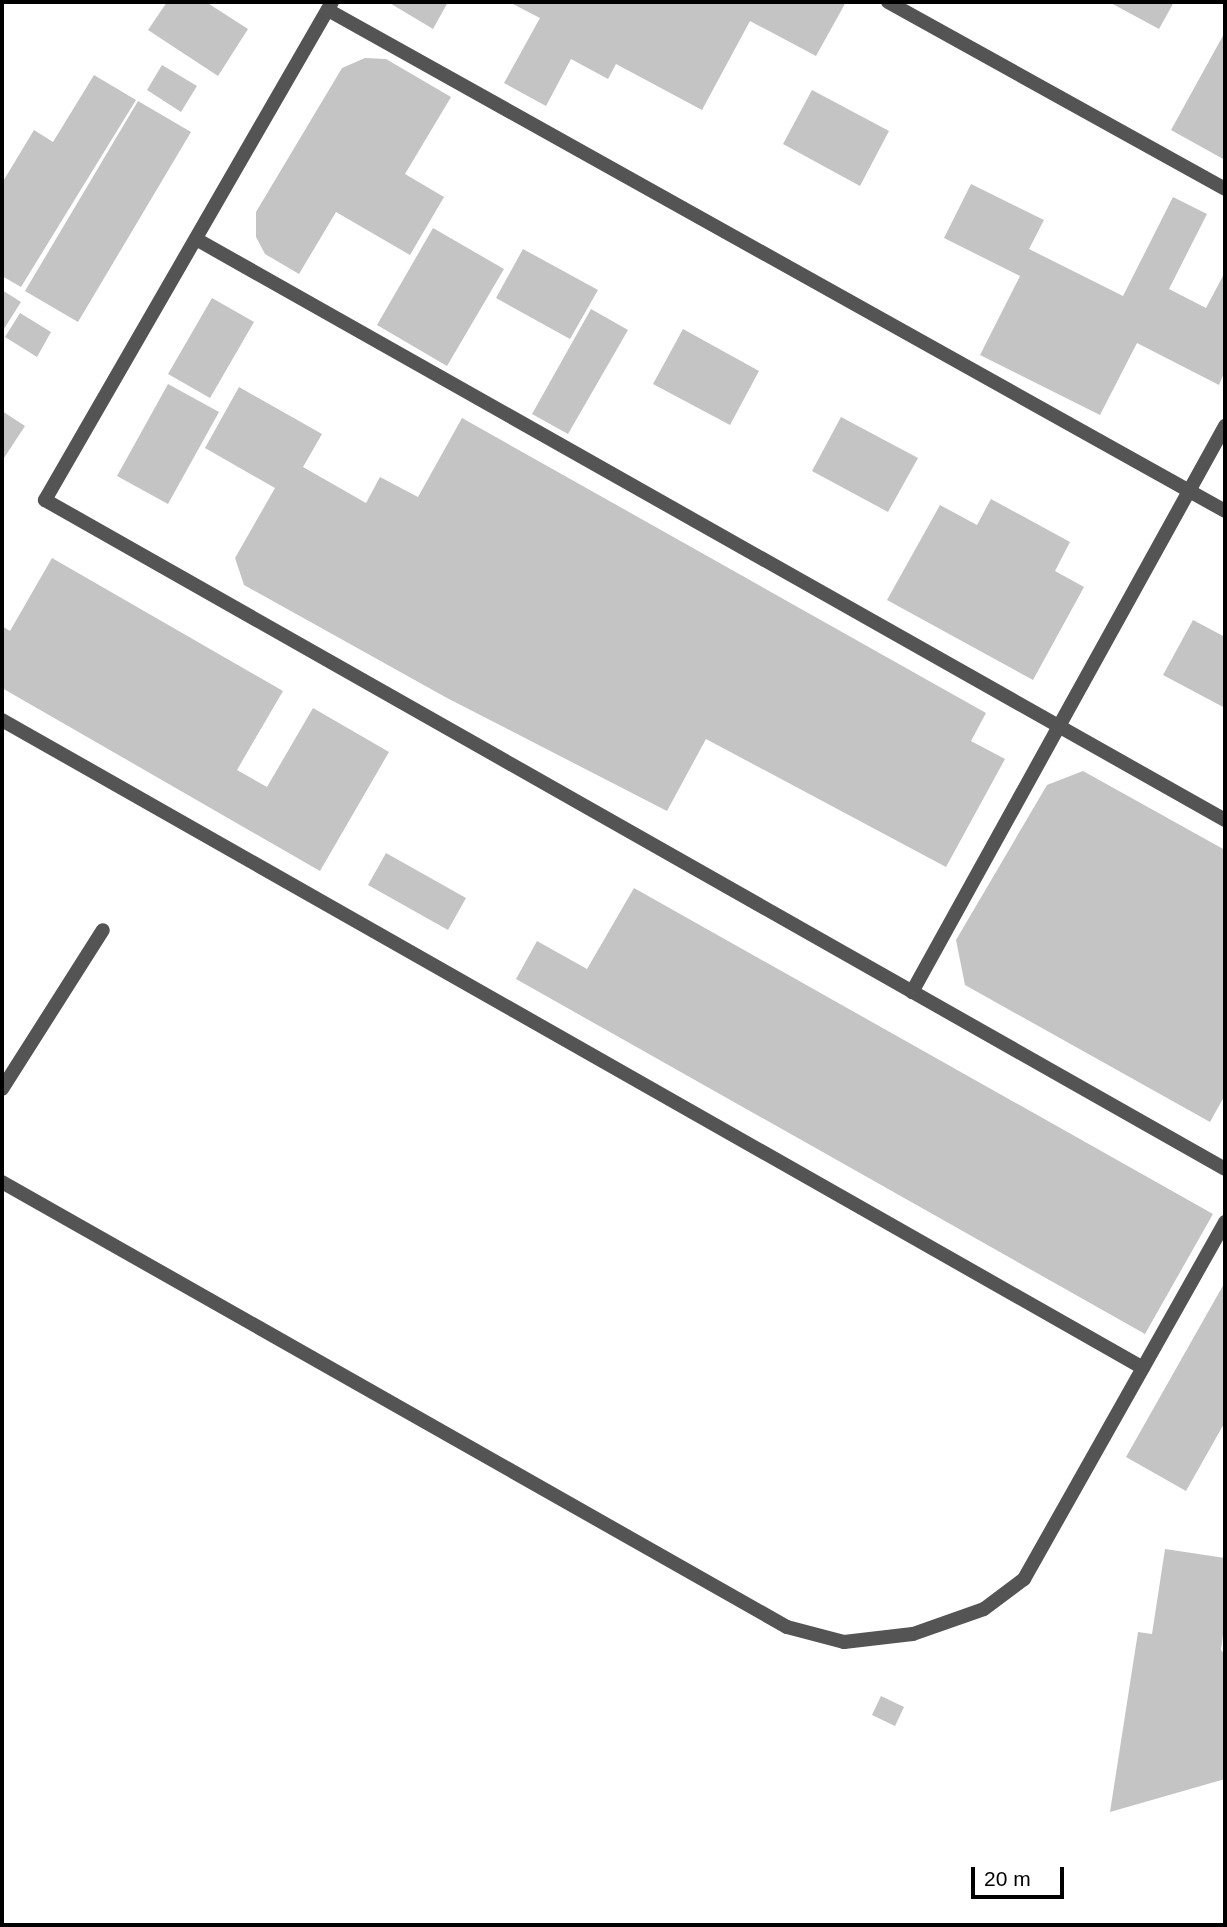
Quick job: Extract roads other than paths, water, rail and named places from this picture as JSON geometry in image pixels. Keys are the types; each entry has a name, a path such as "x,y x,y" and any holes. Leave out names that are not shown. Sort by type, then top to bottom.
{"street":[{"path":"888,2 1225,189"},
{"path":"1225,510 330,6 45,500 1225,1169"},
{"path":"196,239 1225,820"},
{"path":"912,992 1225,426"},
{"path":"2,720 1143,1368"},
{"path":"2,1089 103,930"},
{"path":"2,1182 787,1627 844,1642 925,1629 984,1609 1024,1579 1225,1222"}]}
